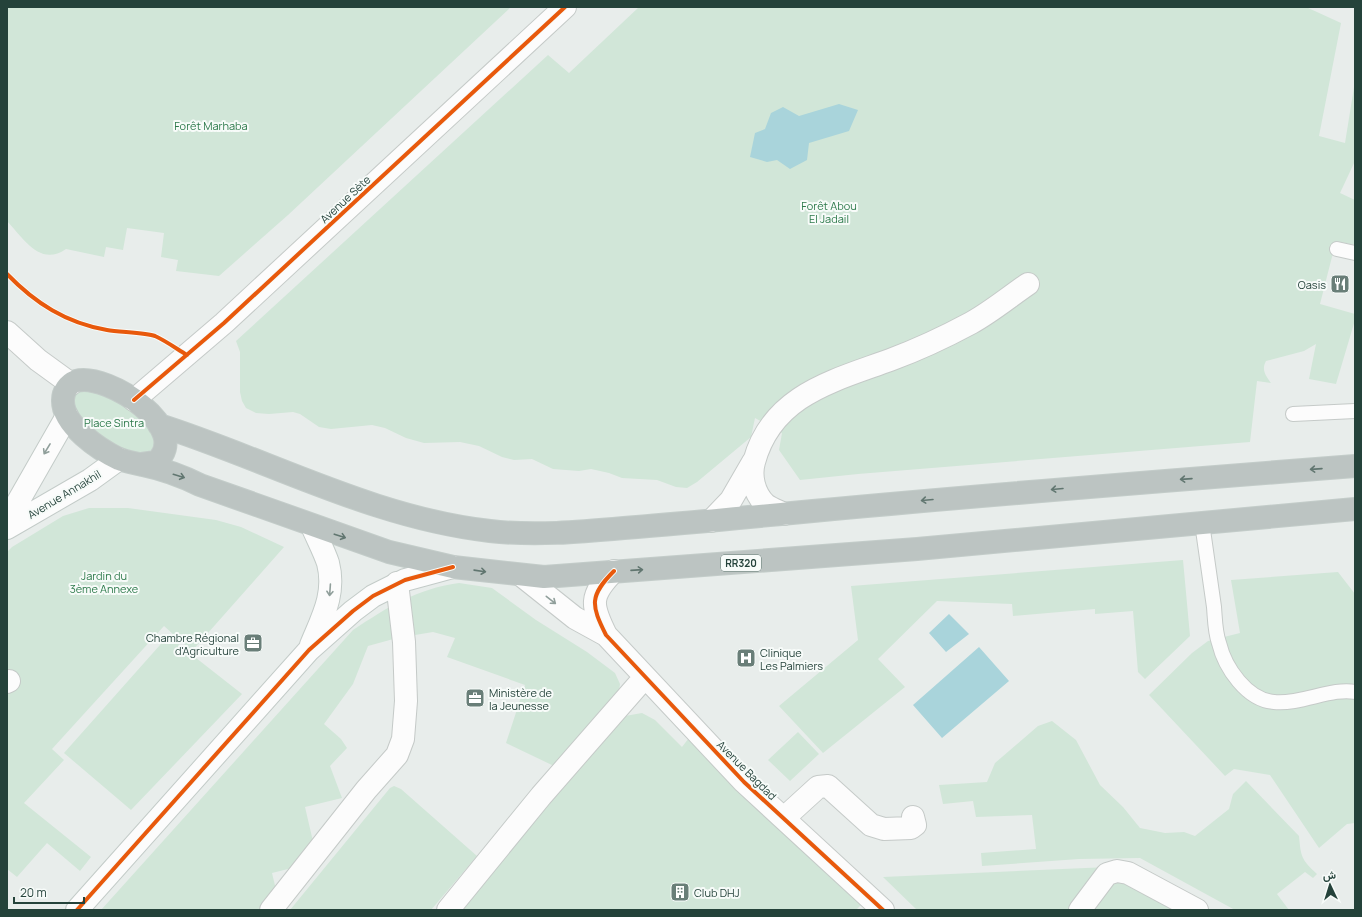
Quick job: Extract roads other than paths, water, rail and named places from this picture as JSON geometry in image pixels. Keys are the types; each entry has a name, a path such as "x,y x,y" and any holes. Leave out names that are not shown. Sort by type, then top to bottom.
{"highway":[{"path":"71,384 84,380 100,383 114,388 134,400 159,425 165,436 164,452 156,462 142,464"},
{"name":"RR320","path":"71,384 66,389 63,398 67,416 74,426 86,438 119,459 142,464 186,478 200,486 389,552 453,567 521,575 544,577 917,549 1355,509"},
{"path":"159,425 206,440 343,494 413,518 474,528 532,533 571,532 711,521 1059,488 1355,466"}],"street":[{"name":"Avenue Sète","path":"134,400 230,318 565,7"},
{"path":"711,521 731,500 769,428 779,414 806,394 830,382 893,359 971,323 1028,284"},
{"path":"7,332 38,360 71,384"},
{"name":"Avenue Annakhil","path":"7,521 67,416"},
{"path":"755,456 752,470 753,483 759,495 766,504 784,514"},
{"name":"Avenue Annakhil","path":"7,528 90,480 119,459"},
{"path":"309,650 327,607 331,585 327,562 312,526"},
{"path":"77,910 309,650 353,611 374,596 397,584 426,573 453,567"},
{"path":"606,635 597,617 594,602 601,584 614,571"},
{"path":"521,575 575,618 606,635"},
{"path":"271,910 366,790 397,755 403,739 406,701 404,642 397,584"},
{"name":"Avenue Bagdad","path":"606,635 744,782 883,910"},
{"path":"448,910 541,796 645,677"},
{"path":"784,818 818,786 828,786 871,825 884,829 910,828 914,825 913,817"},
{"path":"1080,910 1107,874 1117,871 1128,873 1197,910"}],"lane":[{"path":"1337,249 1355,253"},
{"path":"1293,414 1355,412"},
{"path":"1202,523 1218,644 1230,669 1241,684 1254,696 1274,702 1313,698 1340,691 1355,692"}],"water":[{"path":"839,104 858,110 849,131 809,143 807,160 790,169 777,160 767,162 750,157 755,133 765,129 771,113 783,107 799,116"},
{"path":"949,614 969,634 946,652 929,633"},
{"path":"979,647 1009,681 942,738 913,705"}],"place":[{"name":"Oasis","path":"1340,284"},
{"name":"Chambre Régional d'Agriculture","path":"253,643"},
{"name":"Clinique Les Palmiers","path":"746,658"},
{"name":"Ministère de la Jeunesse","path":"475,698"},
{"name":"Club DHJ","path":"680,892"}],"park label":[{"name":"Forêt Marhaba","path":"211,125"},
{"name":"Forêt Abou El Jadail","path":"829,211"},
{"name":"Place Sintra","path":"114,422"},
{"name":"Jardin du 3ème Annexe","path":"104,581"}]}
